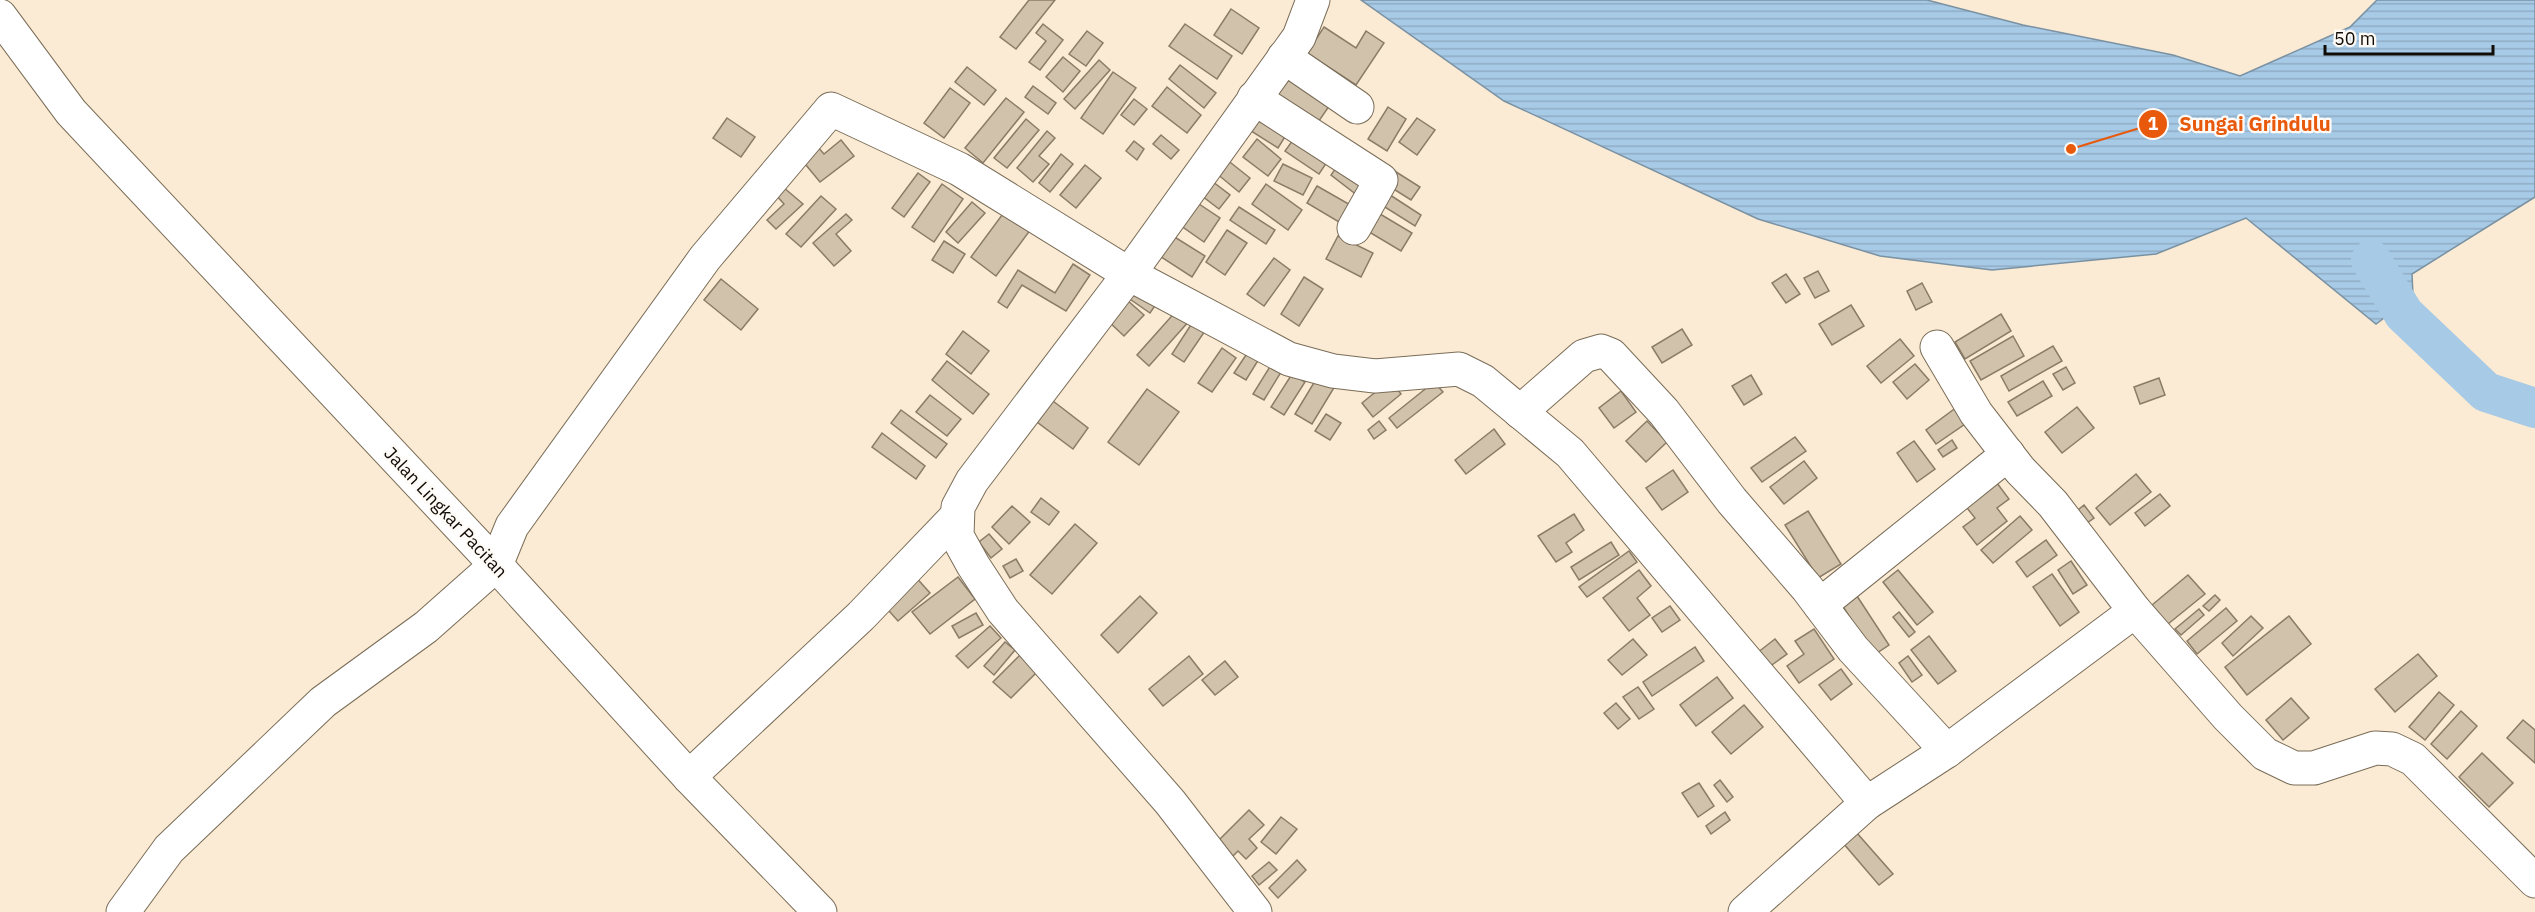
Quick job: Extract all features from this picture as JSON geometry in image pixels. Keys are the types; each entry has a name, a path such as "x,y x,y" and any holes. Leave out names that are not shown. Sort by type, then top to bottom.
{"main road":[{"path":"1255,912 1170,802 1003,611 957,536 957,516 958,507 972,481 1129,274 1299,37 1311,3"},
{"name":"Jalan Lingkar Pacitan","path":"0,16 71,112 496,565 689,777 820,912"},
{"path":"1284,57 1357,107"},
{"path":"1254,98 1381,180 1354,228"},
{"path":"123,912 169,849 323,702 426,627 496,565 512,526 705,258 831,109 959,169 1129,274 1289,359 1334,371 1375,376 1459,369 1484,381 1570,453 1867,803"},
{"path":"1937,347 1976,412 2008,454 2053,504 2135,611 2228,717 2265,754 2294,768 2314,768 2375,748 2392,749 2413,759 2535,881"},
{"path":"1521,412 1584,356 1601,351 1611,355 1664,412 1732,501 1853,649 1947,751"},
{"path":"1820,606 2008,454"},
{"path":"689,777 861,616 957,516"},
{"path":"1745,912 1867,803 1947,751 2135,611"}],"water":[{"path":"1361,0 1927,0 2023,25 2173,55 2240,76 2350,27 2377,0 2535,0 2535,197 2412,274 2413,296 2376,324 2246,218 2156,254 1992,270 1880,256 1758,219 1504,101"}],"building":[{"path":"1029,0 1055,0 1016,49 1000,37"},
{"path":"1231,9 1259,28 1242,54 1214,35"},
{"path":"1043,24 1063,40 1040,70 1029,62 1046,41 1036,33"},
{"path":"1185,24 1232,56 1217,79 1169,46"},
{"path":"1324,27 1356,48 1366,31 1384,43 1356,85 1307,53"},
{"path":"1087,31 1103,43 1086,66 1069,54"},
{"path":"1063,57 1080,71 1063,92 1046,77"},
{"path":"1099,60 1110,70 1075,109 1064,99"},
{"path":"1180,65 1216,93 1204,108 1169,79"},
{"path":"967,67 996,90 984,105 955,82"},
{"path":"1292,71 1334,99 1312,131 1270,102"},
{"path":"1113,72 1136,88 1103,134 1081,118"},
{"path":"1033,86 1056,103 1048,114 1025,97"},
{"path":"1167,87 1201,115 1187,133 1152,106"},
{"path":"950,88 970,103 944,138 924,123"},
{"path":"1006,98 1024,112 983,163 965,148"},
{"path":"1134,99 1147,109 1134,125 1121,115"},
{"path":"1253,104 1291,127 1278,148 1240,124"},
{"path":"1388,107 1406,119 1387,151 1368,139"},
{"path":"727,118 755,137 741,157 713,138"},
{"path":"1417,118 1435,130 1417,155 1399,142"},
{"path":"1026,119 1039,130 1007,168 994,158"},
{"path":"1047,131 1055,138 1039,156 1049,164 1033,182 1017,168"},
{"path":"1161,135 1179,150 1171,159 1153,144"},
{"path":"1257,139 1281,159 1268,176 1243,157"},
{"path":"841,140 854,156 820,182 801,159 817,146 824,154"},
{"path":"1293,140 1327,162 1319,174 1285,151"},
{"path":"1134,141 1144,149 1137,160 1126,151"},
{"path":"1061,154 1073,164 1050,192 1039,183"},
{"path":"1221,155 1250,178 1239,192 1210,168"},
{"path":"1343,158 1375,182 1362,199 1331,175"},
{"path":"1283,164 1312,178 1303,195 1274,181"},
{"path":"1085,165 1101,178 1076,208 1060,195"},
{"path":"1393,170 1420,187 1411,200 1384,183"},
{"path":"918,173 930,182 904,217 892,208"},
{"path":"1204,175 1230,195 1219,209 1193,189"},
{"path":"942,184 963,199 934,242 912,227"},
{"path":"1266,184 1302,210 1288,230 1252,204"},
{"path":"1317,186 1354,207 1344,225 1307,203"},
{"path":"783,187 803,204 776,229 767,220 784,204 775,194"},
{"path":"1387,193 1421,215 1415,226 1380,204"},
{"path":"821,196 836,209 801,247 786,234"},
{"path":"1193,200 1220,218 1204,242 1177,223"},
{"path":"972,202 985,213 958,243 946,232"},
{"path":"1239,207 1275,230 1266,244 1230,220"},
{"path":"1370,208 1412,233 1401,251 1359,226"},
{"path":"1005,211 1031,229 996,276 971,257"},
{"path":"846,214 852,220 836,234 851,251 834,266 813,243"},
{"path":"1227,230 1247,243 1225,275 1206,262"},
{"path":"1165,231 1205,256 1192,277 1152,251"},
{"path":"1338,236 1373,253 1361,277 1326,259"},
{"path":"944,241 965,254 953,273 932,260"},
{"path":"1274,258 1290,270 1264,306 1247,294"},
{"path":"1073,264 1090,275 1066,311 1022,285 1007,308 998,302 1018,270 1055,293"},
{"path":"1818,271 1829,291 1815,298 1804,278"},
{"path":"1786,274 1800,294 1786,303 1772,283"},
{"path":"1304,277 1323,289 1299,326 1281,314"},
{"path":"721,279 758,309 741,330 704,300"},
{"path":"1922,283 1932,302 1916,310 1907,291"},
{"path":"1124,295 1161,297 1150,313"},
{"path":"1127,300 1144,315 1124,336 1107,320"},
{"path":"1851,305 1864,326 1832,345 1819,324"},
{"path":"1178,309 1190,320 1149,366 1137,355"},
{"path":"2001,314 2011,331 1965,359 1955,342"},
{"path":"1196,317 1209,325 1184,362 1172,354"},
{"path":"1682,329 1692,345 1662,363 1652,347"},
{"path":"963,331 989,351 971,374 946,354"},
{"path":"2013,336 2024,356 1981,380 1970,361"},
{"path":"1900,339 1914,356 1881,383 1867,366"},
{"path":"2053,346 2062,361 2009,391 2001,376"},
{"path":"1222,348 1236,358 1212,392 1198,383"},
{"path":"1265,349 1246,380 1234,373 1246,355"},
{"path":"1276,357 1286,364 1264,400 1253,394"},
{"path":"947,361 989,394 973,414 932,380"},
{"path":"1915,364 1929,380 1907,399 1893,382"},
{"path":"2066,367 2075,383 2063,390 2053,374"},
{"path":"1292,374 1305,382 1284,415 1271,407"},
{"path":"1751,375 1762,394 1744,405 1732,386"},
{"path":"1318,376 1335,386 1312,424 1295,414"},
{"path":"2159,378 2165,395 2140,404 2134,387"},
{"path":"1390,380 1401,394 1373,417 1362,403"},
{"path":"2043,381 2052,396 2017,416 2008,402"},
{"path":"1434,382 1443,392 1397,428 1389,418"},
{"path":"1147,389 1179,412 1139,465 1108,442"},
{"path":"1621,391 1636,412 1614,428 1599,408"},
{"path":"930,395 961,419 947,436 916,412"},
{"path":"1053,401 1088,428 1073,449 1037,422"},
{"path":"1957,407 1968,422 1936,444 1926,430"},
{"path":"2077,407 2094,428 2062,453 2045,432"},
{"path":"901,410 947,444 936,458 891,423"},
{"path":"1326,414 1341,423 1330,440 1315,431"},
{"path":"1379,421 1386,430 1374,439 1368,430"},
{"path":"1647,421 1667,442 1646,462 1626,441"},
{"path":"1494,429 1505,444 1466,474 1455,460"},
{"path":"882,433 925,466 916,479 872,447"},
{"path":"1795,437 1806,451 1762,482 1751,468"},
{"path":"1952,440 1957,448 1943,457 1938,450"},
{"path":"1914,441 1935,469 1917,482 1897,453"},
{"path":"1804,461 1817,478 1784,504 1770,487"},
{"path":"1673,470 1688,492 1662,510 1646,488"},
{"path":"2136,474 2151,492 2110,525 2096,508"},
{"path":"1991,475 2009,499 1997,508 2007,521 1977,545 1963,527 1975,518 1960,499"},
{"path":"2160,494 2170,506 2145,526 2135,513"},
{"path":"1041,498 1059,512 1049,525 1031,512"},
{"path":"2084,505 2094,518 2077,530 2068,518"},
{"path":"1012,506 1030,522 1009,544 992,527"},
{"path":"1808,511 1841,564 1818,578 1785,525"},
{"path":"1574,514 1584,530 1566,543 1572,552 1556,562 1538,536"},
{"path":"2020,516 2032,530 1993,563 1981,550"},
{"path":"1075,524 1097,543 1052,594 1030,575"},
{"path":"989,534 1002,549 991,558 979,542"},
{"path":"2046,540 2057,555 2027,577 2016,562"},
{"path":"1611,542 1619,555 1579,580 1571,567"},
{"path":"1629,551 1637,562 1587,597 1579,587"},
{"path":"1016,559 1023,571 1010,578 1003,566"},
{"path":"2071,561 2087,585 2073,594 2058,570"},
{"path":"1639,570 1651,586 1637,598 1650,615 1629,631 1603,598"},
{"path":"1898,570 1933,612 1917,625 1883,582"},
{"path":"913,574 930,593 898,621 881,602"},
{"path":"2052,574 2079,612 2060,626 2033,587"},
{"path":"2188,575 2205,594 2168,624 2152,605"},
{"path":"958,577 975,599 930,634 912,612"},
{"path":"2215,595 2220,600 2209,611 2203,606"},
{"path":"1140,596 1157,613 1118,653 1101,635"},
{"path":"1857,596 1889,645 1874,655 1842,605"},
{"path":"1670,606 1680,620 1662,632 1652,618"},
{"path":"2226,608 2237,621 2197,654 2187,641"},
{"path":"2199,609 2204,615 2181,635 2175,629"},
{"path":"1899,612 1915,632 1909,637 1893,617"},
{"path":"976,613 983,625 959,638 952,626"},
{"path":"2251,616 2263,628 2233,656 2222,643"},
{"path":"2289,616 2311,644 2247,695 2225,667"},
{"path":"990,626 1001,638 968,668 956,656"},
{"path":"1814,629 1834,659 1799,683 1787,666 1804,654 1795,641"},
{"path":"1929,636 1956,671 1938,684 1911,650"},
{"path":"1633,639 1647,655 1622,675 1608,660"},
{"path":"1775,639 1787,654 1769,667 1757,653"},
{"path":"1005,642 1015,650 994,675 984,666"},
{"path":"1695,647 1704,661 1652,696 1643,682"},
{"path":"1022,653 1039,670 1011,698 993,682"},
{"path":"2418,654 2437,676 2395,712 2375,689"},
{"path":"1189,656 1203,674 1163,706 1149,689"},
{"path":"1908,656 1922,675 1912,682 1899,663"},
{"path":"1225,661 1238,677 1215,695 1202,680"},
{"path":"1841,669 1852,684 1831,700 1819,685"},
{"path":"1717,677 1733,698 1696,726 1680,705"},
{"path":"1638,687 1654,709 1639,719 1623,697"},
{"path":"2439,692 2454,705 2425,740 2409,727"},
{"path":"2291,698 2309,718 2283,740 2266,720"},
{"path":"1616,703 1630,719 1618,729 1604,713"},
{"path":"1744,705 1763,727 1731,754 1712,732"},
{"path":"2461,711 2477,726 2447,759 2431,744"},
{"path":"2523,720 2535,730 2535,763 2507,738"},
{"path":"2482,753 2513,783 2489,807 2459,777"},
{"path":"1720,780 1733,797 1727,802 1714,785"},
{"path":"1699,783 1714,806 1698,817 1682,793"},
{"path":"1249,810 1264,825 1249,839 1257,848 1246,859 1238,851 1231,858 1216,843"},
{"path":"1725,812 1730,820 1711,834 1706,826"},
{"path":"1281,817 1297,829 1276,854 1261,842"},
{"path":"1856,832 1893,874 1879,885 1843,843"},
{"path":"1297,860 1306,870 1278,898 1269,888"},
{"path":"1269,862 1277,870 1259,885 1252,876"}],"waterway":[{"path":"2371,260 2404,314 2486,392 2535,408"}],"place":[{"name":"Sungai Grindulu","path":"2071,149"}]}
